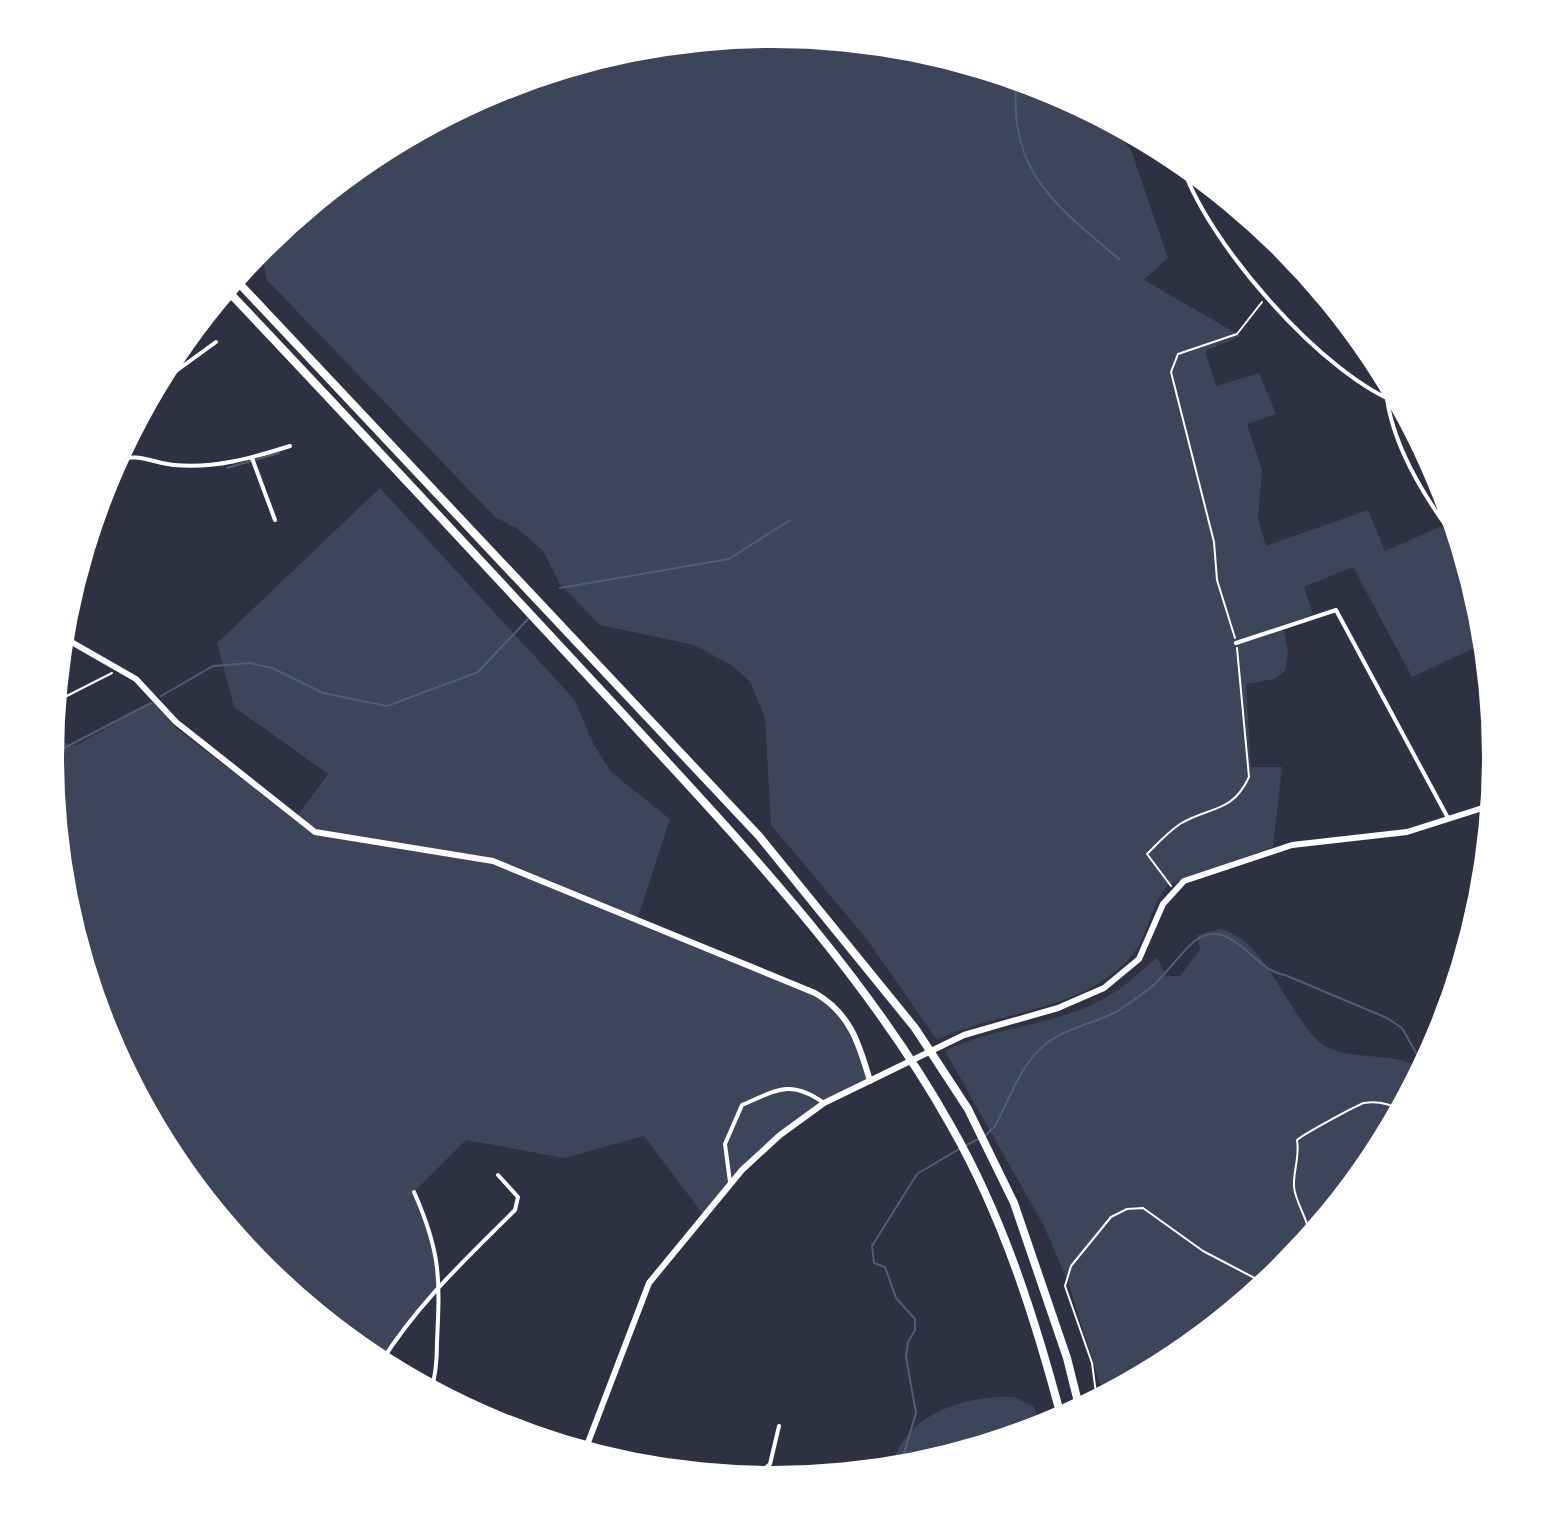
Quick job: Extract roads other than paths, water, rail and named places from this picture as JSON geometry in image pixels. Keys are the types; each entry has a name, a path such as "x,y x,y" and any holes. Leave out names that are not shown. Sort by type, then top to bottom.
{"highway":[{"path":"243,287 759,836 915,1028 968,1109 1014,1203 1067,1358 1077,1398"},
{"path":"234,297 443,518 745,847 897,1036 951,1126 1011,1253 1058,1407"}],"main road":[{"path":"73,643 145,687 176,722 315,832 493,861 833,1004 854,1034 870,1081"},
{"path":"588,1443 649,1283 731,1185 780,1135 824,1103 972,1031 1058,1008 1104,988 1139,959 1150,940 1163,904 1184,881 1292,845 1392,835 1480,809"}],"street":[{"path":"1192,186 1213,231 1267,298 1363,388 1384,397"},
{"path":"180,368 216,342"},
{"path":"1388,405 1390,419 1413,471 1441,519"},
{"path":"131,457 175,465 232,464 290,446"},
{"path":"252,458 275,520"},
{"path":"1236,643 1336,610 1448,820"},
{"path":"731,1185 725,1144 742,1105 783,1088 803,1089 824,1103"},
{"path":"388,1353 411,1317 440,1284 515,1210 518,1197 498,1175"},
{"path":"414,1192 432,1232 440,1284 433,1380"},
{"path":"767,1467 779,1426"}],"waterway":[{"path":"1017,92 1019,138 1040,183 1056,203 1119,259"},
{"path":"227,468 279,453"},
{"path":"560,588 729,559 790,520"},
{"path":"161,696 213,666 250,663 272,668 323,693 387,706 478,672 528,619"},
{"path":"64,748 151,703"},
{"path":"986,1135 995,1126 1019,1077 1038,1051 1064,1033 1114,1013 1149,989 1192,943 1206,935 1227,937 1275,972 1387,1018 1402,1028 1417,1054"},
{"path":"965,1146 980,1138"},
{"path":"903,1454 916,1413 906,1357 908,1342 915,1330 915,1319 896,1298 885,1267 874,1263 872,1246 917,1174 959,1149"}]}
